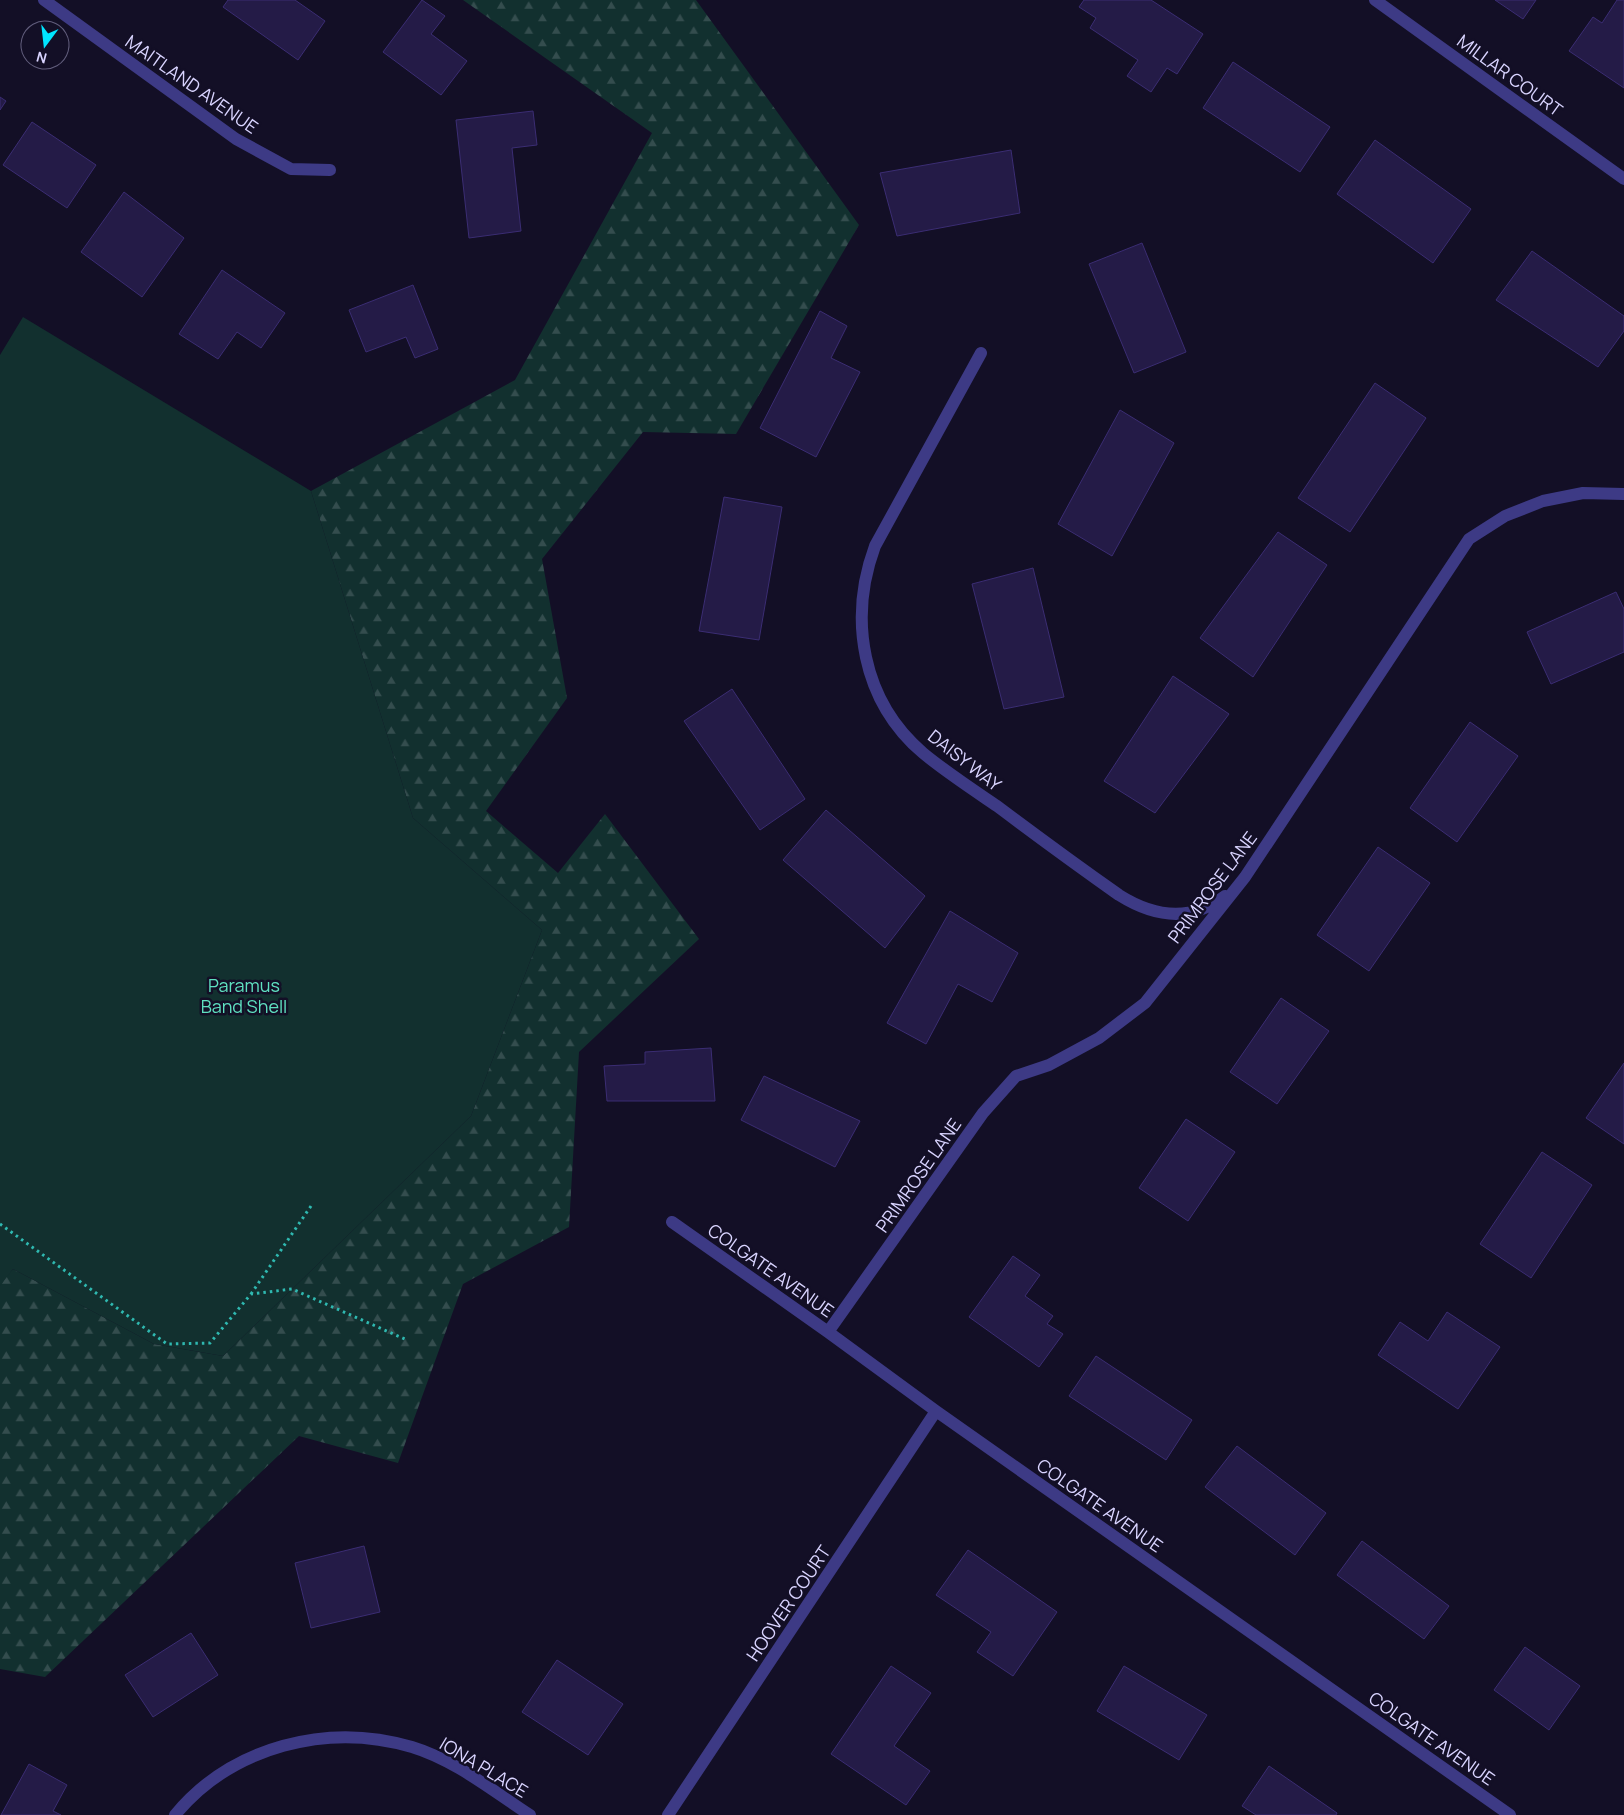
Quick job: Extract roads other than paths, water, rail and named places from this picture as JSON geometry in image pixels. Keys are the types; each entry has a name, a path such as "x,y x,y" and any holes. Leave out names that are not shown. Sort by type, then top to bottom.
{"street":[{"name":"MAITLAND AVENUE","path":"44,0 236,139 291,169 330,170"},
{"name":"MILLAR COURT","path":"1375,0 1624,179"},
{"name":"DAISY WAY","path":"981,353 875,546 870,559 861,598 862,639 871,678 893,720 922,752 1111,890 1136,906 1159,913 1187,914 1214,905 1237,887"},
{"name":"PRIMROSE LANE","path":"828,1332 983,1113 1016,1076 1049,1065 1099,1038 1145,1004 1237,887 1469,539 1505,516 1543,501 1583,493 1624,494"},
{"name":"COLGATE AVENUE","path":"672,1222 936,1411 1510,1815"},
{"name":"HOOVER COURT","path":"668,1815 936,1411"},
{"name":"IONA PLACE","path":"175,1815 215,1778 251,1756 295,1742 333,1736 372,1738 413,1747 448,1762 530,1815"}],"park label":[{"name":"Paramus Band Shell","path":"244,995"}]}
